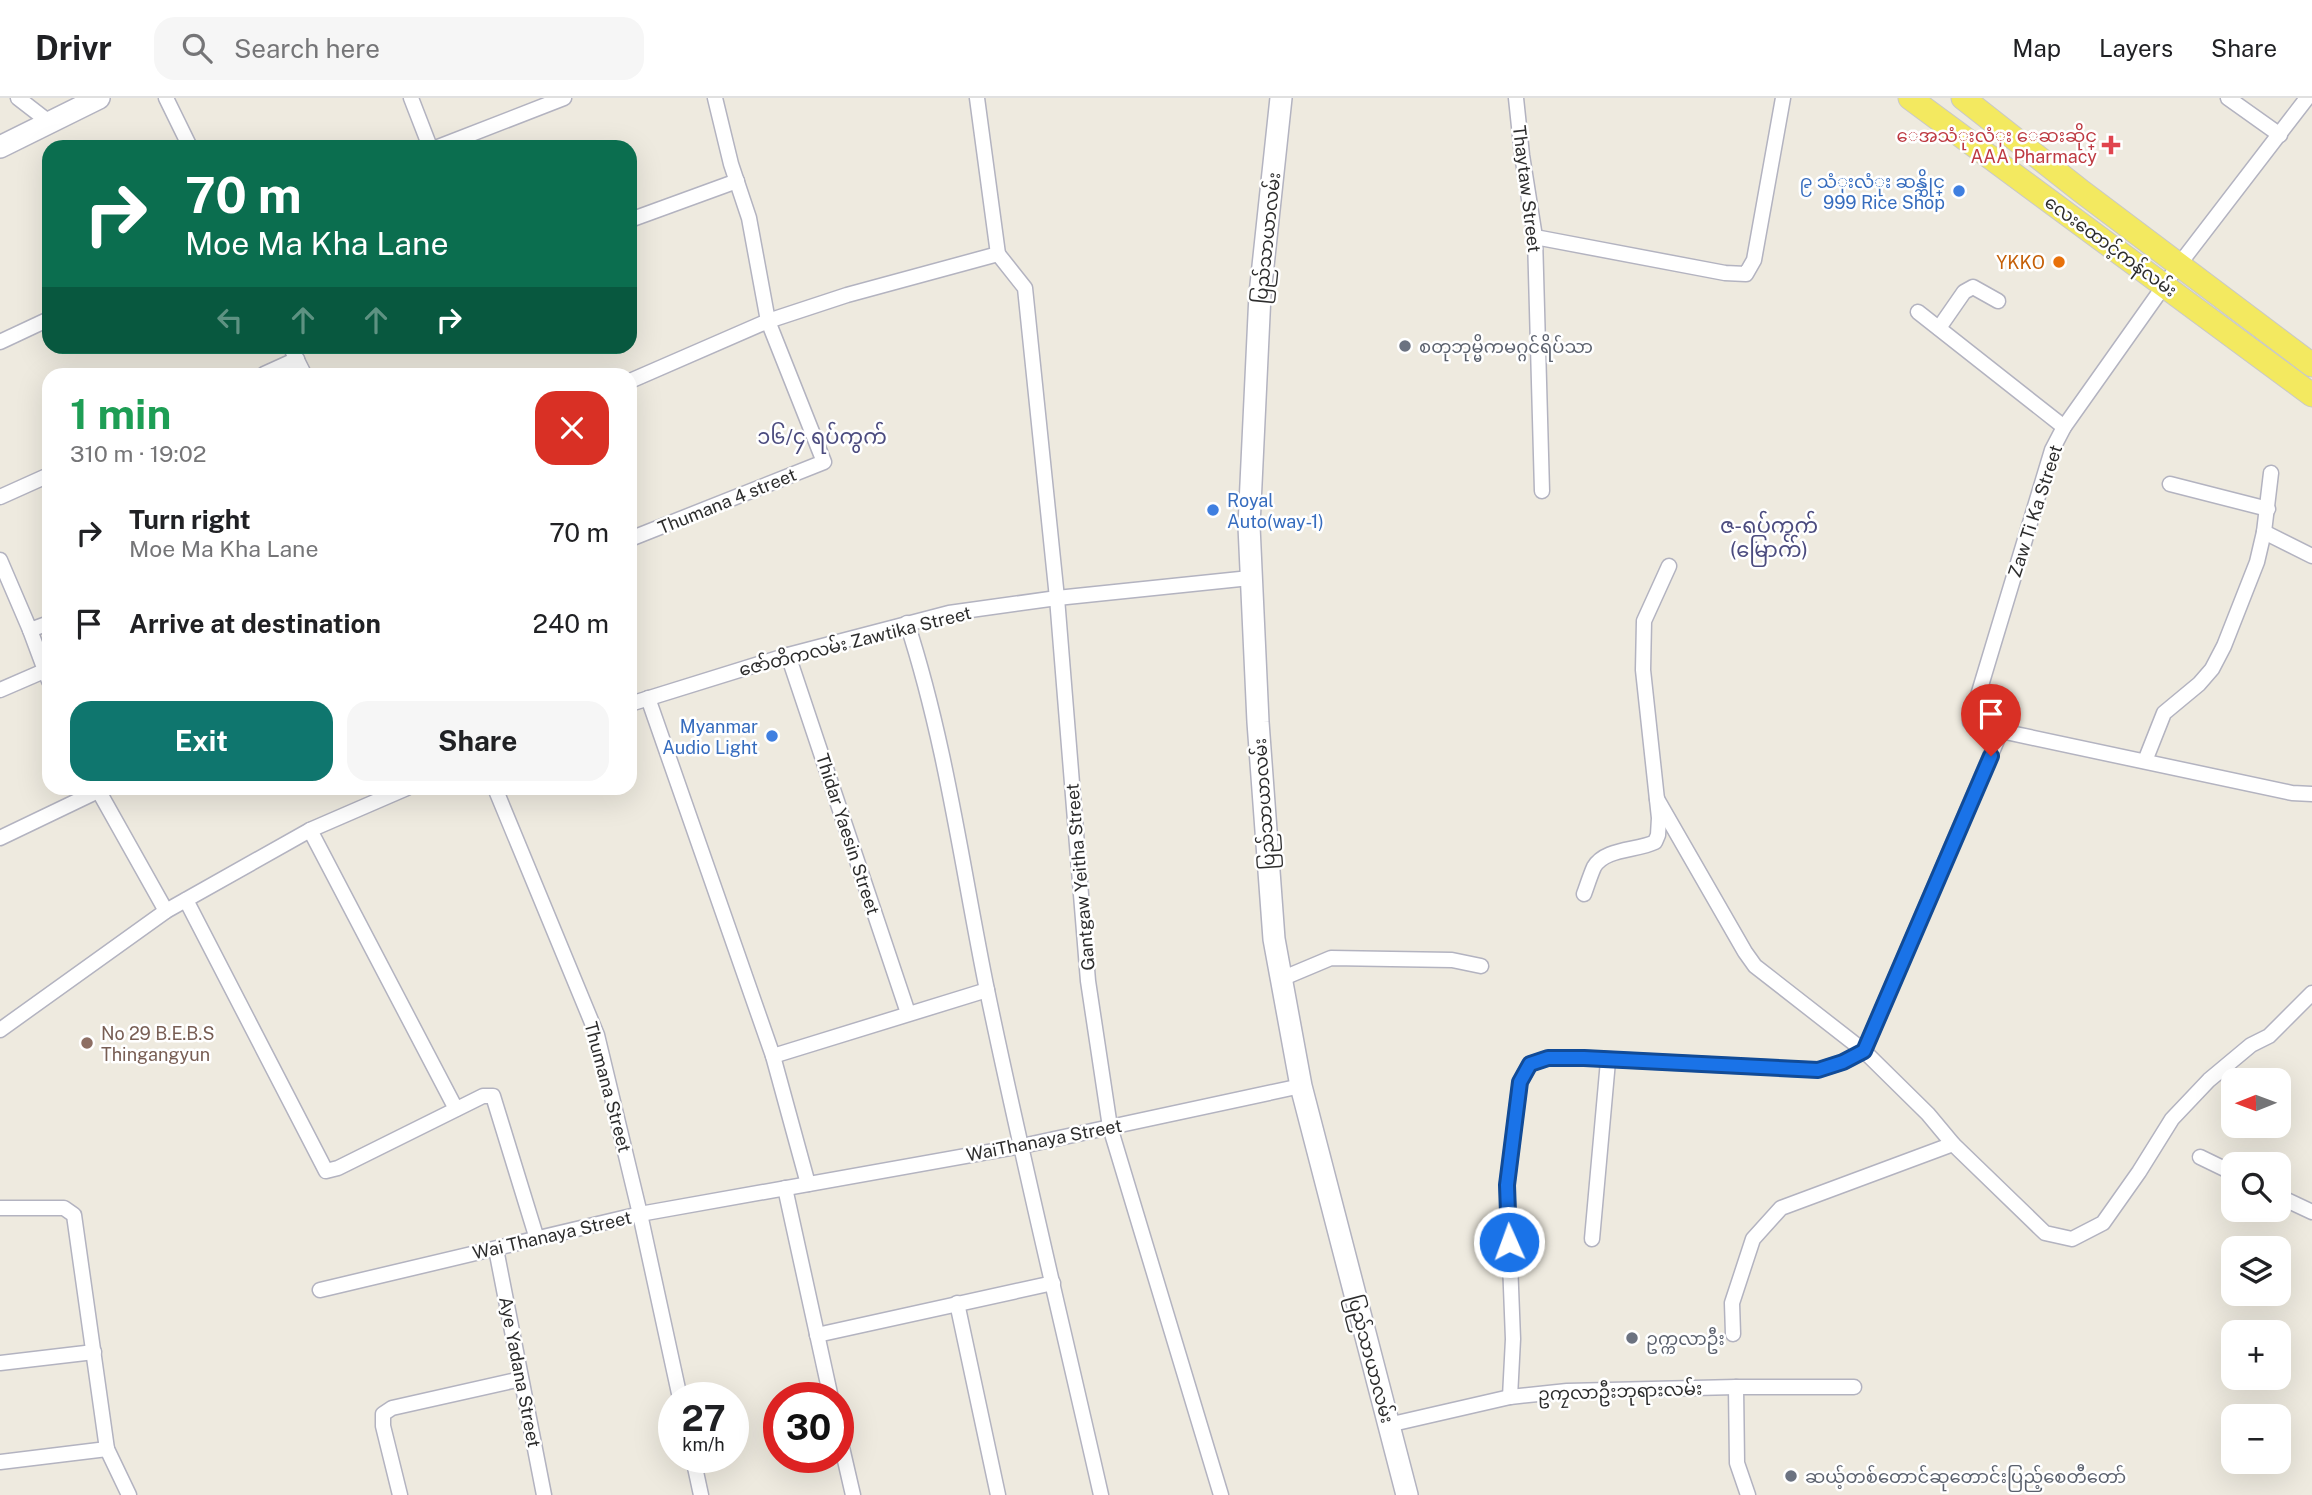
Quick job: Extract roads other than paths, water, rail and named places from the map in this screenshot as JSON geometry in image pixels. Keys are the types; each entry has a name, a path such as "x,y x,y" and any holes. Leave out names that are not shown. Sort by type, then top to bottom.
{"main road":[{"name":"လေးထောင့်ကန်လမ်း","path":"1910,98 2312,395"},
{"name":"လေးထောင့်ကန်လမ်း","path":"1963,98 2179,266 2312,365"}],"street":[{"path":"18,98 49,122"},
{"path":"0,146 99,98"},
{"path":"166,98 187,140"},
{"path":"411,98 427,140"},
{"path":"456,140 564,98"},
{"path":"715,98 749,218 768,321"},
{"path":"637,378 768,321 847,295 998,254 977,98"},
{"name":"ပြည်သာယာလမ်း","path":"1281,98 1260,294 1249,526 1261,763 1274,939 1301,1086 1407,1495"},
{"name":"Thaytaw Street","path":"1516,98 1535,237 1542,491"},
{"path":"1535,237 1725,273 1746,274 1754,260 1783,98"},
{"path":"2228,98 2280,135"},
{"name":"Zaw Ti Ka Street","path":"2001,731 1970,722 2052,450 2064,427 2165,285 2307,98"},
{"path":"637,217 737,181"},
{"path":"2066,213 2081,191"},
{"name":"Gantgaw Yeitha Street","path":"998,254 1025,288 1057,598 1088,981 1110,1127 1221,1495"},
{"path":"1939,328 1964,292 1973,287 1998,301"},
{"path":"1918,312 2064,427"},
{"name":"Thumana 4 street","path":"637,536 824,462 768,321"},
{"path":"0,342 42,322"},
{"path":"272,368 292,354"},
{"path":"2145,761 2164,713 2199,684 2212,669 2224,646 2257,562 2268,509 2271,473"},
{"path":"0,497 42,478"},
{"path":"2170,484 2268,509"},
{"path":"2264,532 2312,556"},
{"path":"0,560 42,662"},
{"path":"1584,894 1594,867 1600,860 1608,855 1646,847 1655,842 1658,835 1657,799 1643,670 1644,621 1670,566"},
{"name":"ဇော်တိကလမ်း Zawtika Street","path":"637,702 788,655 949,613 1057,598 1250,578"},
{"path":"907,624 923,672 942,754 987,990 1101,1495"},
{"path":"30,629 42,625"},
{"name":"Thidar Yaesin Street","path":"788,655 908,1013"},
{"path":"0,690 42,677"},
{"path":"648,698 773,1056 808,1184"},
{"path":"1510,1397 1513,1339 1507,1185 1520,1082 1530,1064 1548,1058 1735,1064 1818,1070 1843,1062 1864,1051 2001,731 2292,793 2312,794"},
{"path":"0,838 87,795"},
{"path":"100,795 166,911"},
{"path":"0,1030 166,911 310,830 391,795"},
{"name":"Thumana Street","path":"498,795 597,1035 677,1382"},
{"path":"1657,799 1755,966 1864,1051 1928,1114 1953,1144 2045,1233 2072,1239 2103,1223 2172,1119 2209,1080 2251,1045 2269,1036 2312,993"},
{"path":"310,830 456,1109"},
{"path":"186,901 326,1171 338,1168 483,1096 493,1096 537,1239"},
{"path":"1280,979 1331,958 1452,960 1481,965"},
{"path":"773,1056 987,990"},
{"path":"1592,1239 1608,1061"},
{"name":"WaiThanaya Street","path":"785,1188 1022,1146 1301,1086"},
{"path":"1733,1334 1732,1303 1753,1239 1781,1208 1953,1144"},
{"path":"2200,1157 2221,1167"},
{"path":"785,1188 827,1382"},
{"name":"Wai Thanaya Street","path":"320,1290 640,1214 785,1188"},
{"path":"2291,1202 2312,1212"},
{"path":"0,1208 64,1208 74,1215 107,1449 130,1495"},
{"name":"Aye Yadana Street","path":"496,1249 544,1495"},
{"path":"817,1335 1053,1283"},
{"path":"957,1303 998,1495"},
{"path":"0,1363 94,1352"},
{"path":"400,1495 383,1426 383,1414 392,1408 522,1379"},
{"path":"1736,1387 1737,1463 1748,1495"},
{"name":"ဥကၠလာဦးဘုရားလမ်း","path":"1388,1425 1510,1397 1567,1391 1854,1387"},
{"path":"0,1462 107,1449"},
{"path":"696,1473 701,1495"},
{"path":"848,1473 853,1495"}],"place":[{"name":"ေအသံုးလံုး ေဆးဆိုင္ AAA Pharmacy","path":"2111,145"},
{"name":"၉ သံုးလံုး ဆန္ဆိုင္ 999 Rice Shop","path":"1959,191"},
{"name":"YKKO","path":"2059,262"},
{"name":"စတုဘုမ္မိကမဂ္ဂင်ရိပ်သာ","path":"1405,346"},
{"name":"Royal Auto(way-1)","path":"1213,510"},
{"name":"Myanmar Audio Light","path":"772,736"},
{"name":"No 29 B.E.B.S Thingangyun","path":"87,1043"},
{"name":"ဥက္ကလာဦး","path":"1632,1338"},
{"name":"ဆယ့်တစ်တောင်ဆုတောင်းပြည့်စေတီတော်","path":"1791,1476"}],"district":[{"name":"၁၆/၄ ရပ်ကွက်","path":"822,436"},
{"name":"ဇ-ရပ်ကွက် (မြောက်)","path":"1769,537"}]}
